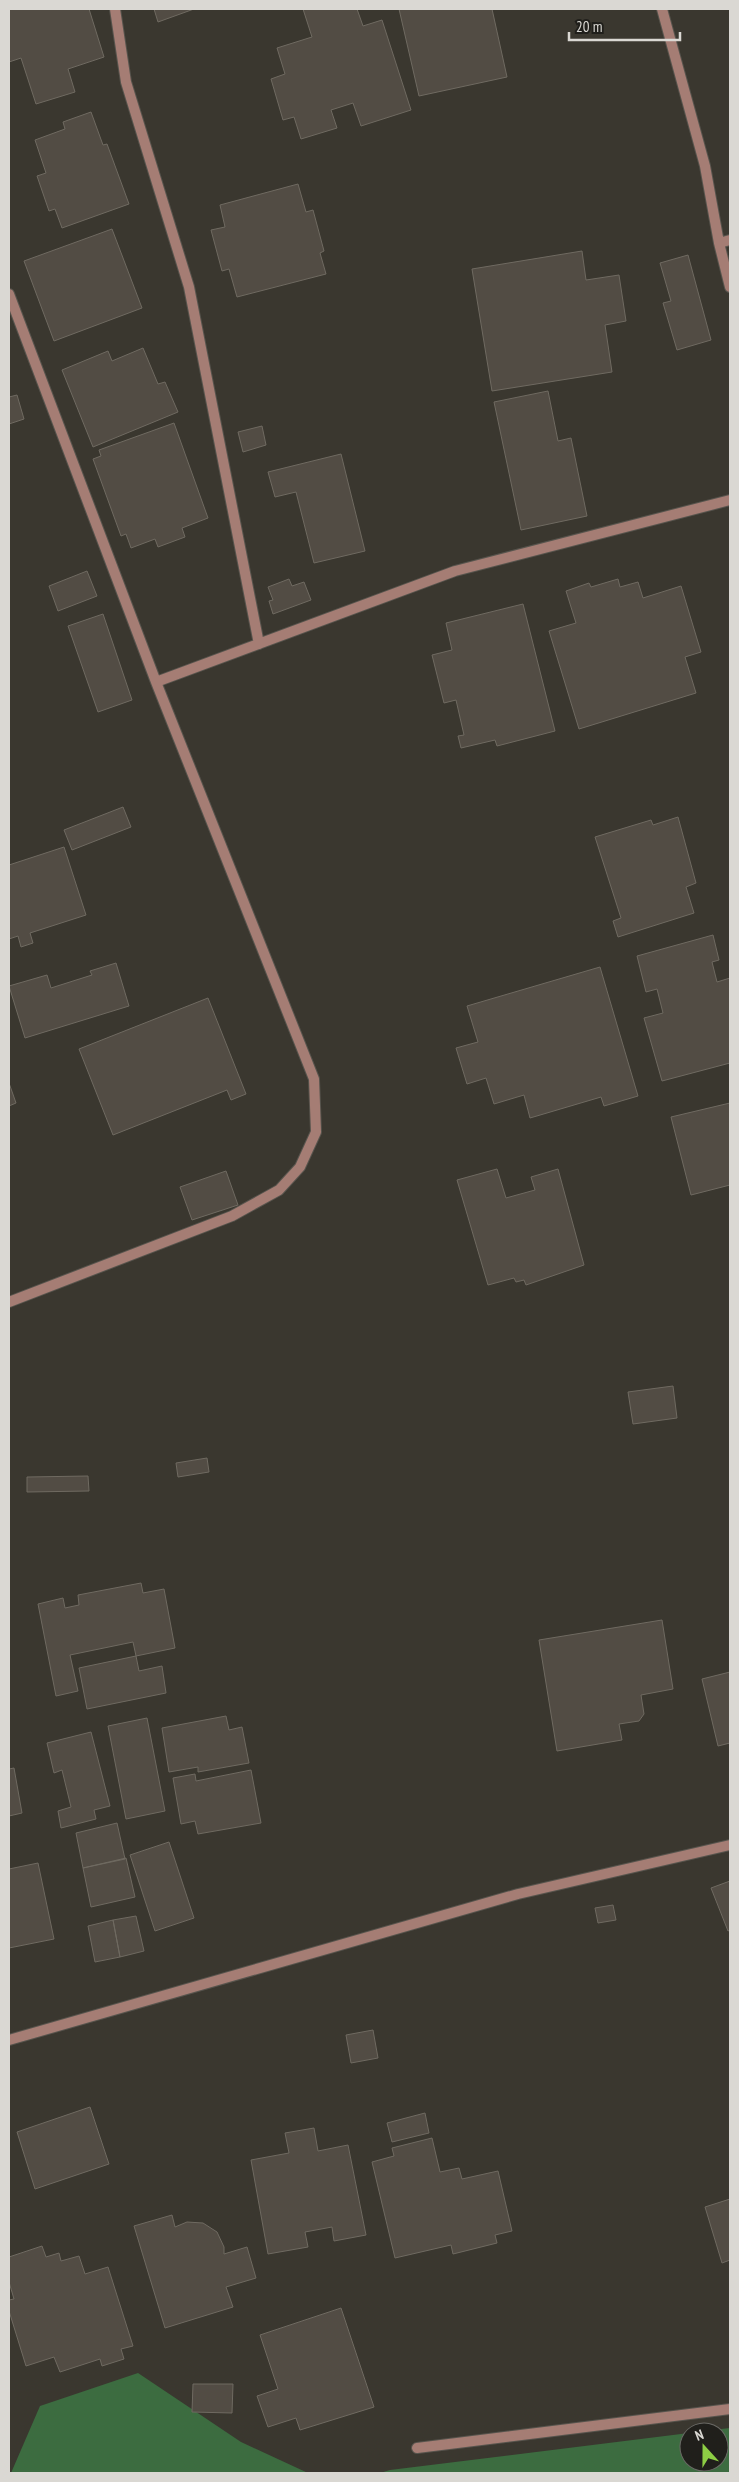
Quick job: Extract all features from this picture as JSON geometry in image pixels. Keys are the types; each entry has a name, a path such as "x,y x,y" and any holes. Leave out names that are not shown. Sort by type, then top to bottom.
{"street":[{"path":"115,9 126,82 189,287 259,644"},
{"path":"662,9 705,166 719,243 730,287"},
{"path":"719,243 730,240"},
{"path":"9,294 156,682 314,1079 316,1132 300,1167 279,1190 232,1216 9,1302"},
{"path":"156,682 455,570 730,500"},
{"path":"9,2040 518,1894 730,1845"},
{"path":"417,2448 730,2409"}],"green space":[{"path":"138,2373 241,2442 308,2473 11,2473 40,2406"},
{"path":"729,2428 730,2473 380,2473 390,2470 679,2434 679,2472 729,2472"}],"building":[{"path":"9,9 89,9 104,57 68,69 75,92 36,104 21,58 9,62"},
{"path":"154,9 194,9 158,22"},
{"path":"303,9 357,9 363,26 382,20 411,110 361,126 353,103 331,110 337,128 301,139 294,117 283,120 271,79 285,74 277,48 312,37"},
{"path":"399,9 492,9 507,77 419,96"},
{"path":"91,112 103,145 107,144 129,204 62,228 55,209 49,211 37,176 46,173 35,140 65,129 63,122"},
{"path":"298,184 306,212 313,210 324,251 320,253 326,274 237,297 229,269 222,271 211,230 225,227 220,205"},
{"path":"112,229 142,308 54,341 24,261"},
{"path":"582,251 586,280 619,275 626,321 605,325 612,372 492,391 472,269"},
{"path":"688,255 711,340 677,350 663,303 671,301 660,263"},
{"path":"143,348 158,384 165,382 178,412 93,447 62,370 108,351 112,361"},
{"path":"548,391 558,441 571,438 587,516 521,530 494,402"},
{"path":"17,395 24,419 9,424 9,397"},
{"path":"174,423 208,518 182,528 185,537 158,547 155,539 131,548 126,534 121,536 93,459 101,456 99,450"},
{"path":"262,426 266,445 243,452 238,432"},
{"path":"341,454 365,551 314,563 296,492 275,497 268,472"},
{"path":"87,571 97,596 58,611 49,586"},
{"path":"289,579 292,586 304,582 311,600 273,614 269,601 273,600 268,587"},
{"path":"618,579 620,587 638,582 643,598 681,586 701,652 685,657 696,693 579,729 549,631 576,623 566,591 589,583 591,587"},
{"path":"523,604 555,731 497,746 495,740 461,748 458,736 464,735 456,700 444,703 432,655 452,650 446,623"},
{"path":"103,614 132,700 98,712 68,626"},
{"path":"123,807 131,827 72,850 64,830"},
{"path":"678,817 696,883 686,887 694,913 618,937 613,921 621,918 595,837 651,820 653,825"},
{"path":"64,847 86,915 30,933 33,943 21,947 18,936 9,939 9,865"},
{"path":"713,935 719,960 712,962 717,982 730,978 730,1063 662,1081 644,1018 663,1013 657,989 646,992 637,956"},
{"path":"116,963 129,1006 25,1038 9,986 47,975 51,988 92,975 90,971"},
{"path":"600,967 638,1096 604,1106 601,1097 530,1118 524,1095 494,1104 486,1078 467,1084 456,1048 478,1042 467,1006"},
{"path":"208,998 246,1094 231,1100 227,1090 113,1135 79,1049"},
{"path":"9,1083 16,1103 9,1106"},
{"path":"730,1103 730,1185 691,1195 671,1117"},
{"path":"497,1169 506,1198 535,1190 531,1177 558,1169 584,1265 526,1285 524,1280 516,1282 514,1278 488,1285 457,1180"},
{"path":"226,1171 238,1205 192,1220 180,1187"},
{"path":"673,1386 677,1418 633,1424 628,1392"},
{"path":"207,1458 209,1472 178,1477 176,1463"},
{"path":"88,1476 89,1491 27,1492 27,1477"},
{"path":"141,1583 143,1593 164,1589 175,1648 136,1656 133,1642 70,1655 78,1691 56,1696 38,1604 63,1598 65,1608 79,1605 78,1595"},
{"path":"662,1620 673,1689 641,1695 644,1714 639,1721 619,1724 622,1740 557,1751 539,1640"},
{"path":"136,1656 139,1671 162,1666 166,1693 87,1709 79,1668"},
{"path":"730,1672 730,1743 718,1746 702,1679"},
{"path":"226,1716 229,1730 242,1727 249,1763 198,1772 198,1767 169,1772 162,1728"},
{"path":"147,1718 165,1811 126,1819 108,1726"},
{"path":"91,1732 110,1806 94,1810 96,1819 61,1828 58,1811 71,1807 62,1770 54,1773 47,1743"},
{"path":"14,1768 22,1813 9,1816 9,1769"},
{"path":"251,1770 261,1823 198,1834 195,1821 181,1824 173,1778 195,1774 196,1781"},
{"path":"117,1823 125,1859 83,1868 76,1833"},
{"path":"169,1842 194,1918 155,1931 130,1855"},
{"path":"126,1858 135,1897 91,1907 83,1868"},
{"path":"38,1863 54,1939 9,1948 9,1869"},
{"path":"730,1881 730,1930 728,1931 711,1888"},
{"path":"613,1905 616,1920 598,1923 595,1908"},
{"path":"136,1916 144,1951 120,1957 113,1920"},
{"path":"113,1920 120,1957 95,1962 88,1926"},
{"path":"373,2030 378,2058 351,2063 346,2035"},
{"path":"90,2107 109,2164 35,2189 17,2132"},
{"path":"425,2113 429,2133 392,2142 387,2123"},
{"path":"314,2128 318,2151 348,2145 366,2235 334,2241 332,2227 305,2232 308,2247 268,2254 251,2160 289,2153 285,2133"},
{"path":"432,2138 440,2172 459,2168 462,2179 498,2171 512,2231 495,2235 497,2243 453,2254 451,2245 395,2258 372,2162 394,2156 392,2148"},
{"path":"730,2199 730,2260 722,2263 705,2207"},
{"path":"172,2215 175,2227 187,2222 203,2223 217,2232 224,2247 224,2254 247,2247 256,2278 226,2287 233,2307 165,2328 134,2226"},
{"path":"42,2246 46,2257 59,2253 61,2261 79,2256 85,2274 108,2267 133,2346 121,2349 124,2359 102,2366 100,2359 60,2372 54,2357 26,2366 9,2311 9,2300 14,2299 9,2282 9,2257"},
{"path":"341,2308 374,2407 300,2430 296,2418 268,2427 257,2396 278,2389 260,2335"},
{"path":"193,2384 233,2384 232,2413 192,2412"}]}
